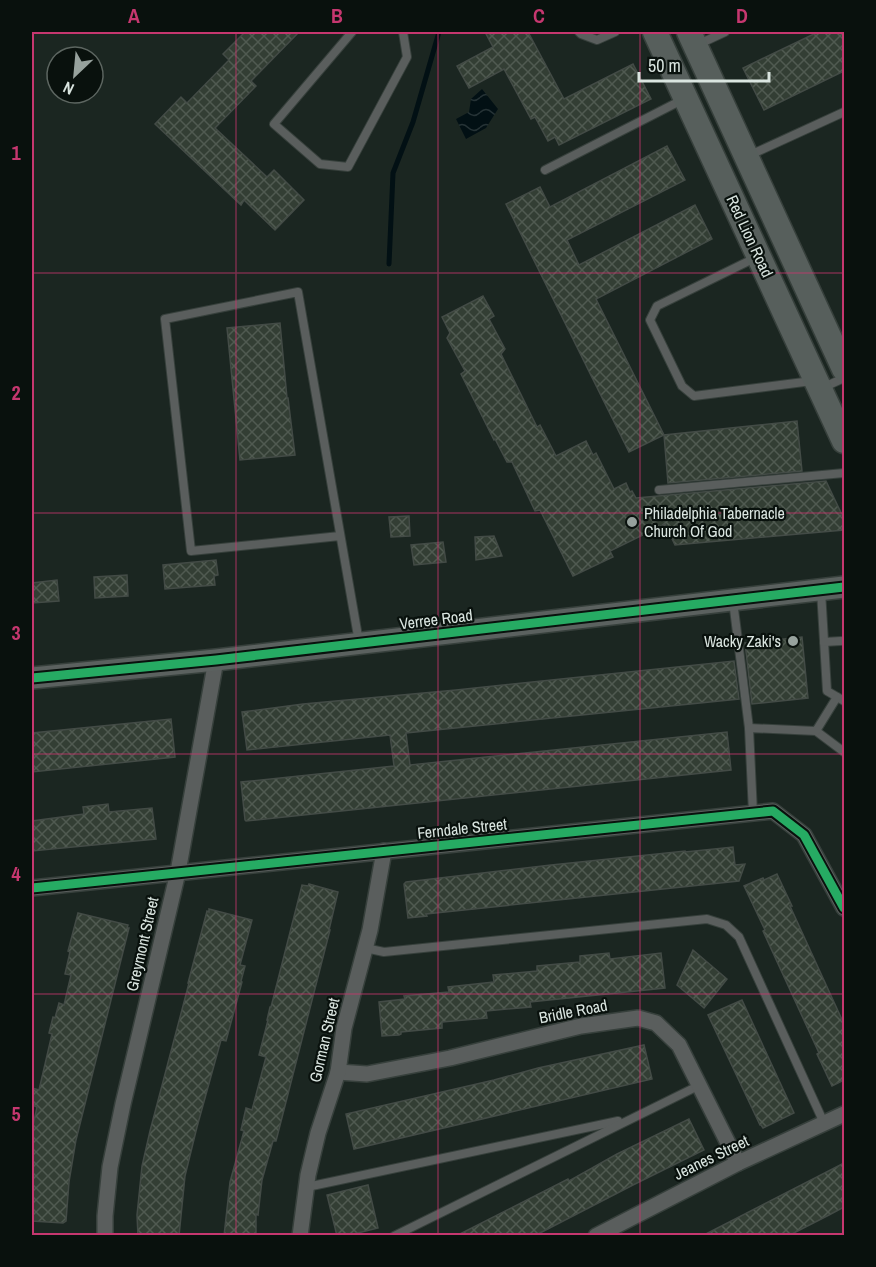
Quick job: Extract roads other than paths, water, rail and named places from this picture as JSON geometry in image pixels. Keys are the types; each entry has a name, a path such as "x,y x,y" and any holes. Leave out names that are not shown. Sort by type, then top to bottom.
{"main road":[{"name":"Red Lion Road","path":"655,32 844,441"},
{"name":"Red Lion Road","path":"692,39 844,368"},
{"path":"687,99 715,88"},
{"path":"819,385 844,368"},
{"name":"Verree Road","path":"32,678 216,660 844,587"}],"street":[{"name":"Greymont Street","path":"105,1236 110,1167 178,872 216,660"},
{"name":"Ferndale Street","path":"32,888 773,811 804,835 844,908"},
{"name":"Gorman Street","path":"300,1236 318,1133 338,1072 344,1028 370,930 384,851"},
{"name":"Bridle Road","path":"338,1072 367,1074 450,1058 581,1026 638,1018 656,1023 679,1045 738,1162"},
{"name":"Jeanes Street","path":"596,1236 738,1162 844,1114"}],"lane":[{"path":"352,32 274,124 320,164 348,167 407,57 403,32"},
{"path":"579,32 597,40 615,32"},
{"path":"692,39 725,32"},
{"path":"545,170 687,99"},
{"path":"747,157 844,112"},
{"path":"759,256 657,306 650,320 682,386 694,396 819,385 844,378"},
{"path":"340,536 191,551 165,319 298,292 359,643"},
{"path":"659,490 844,473"},
{"path":"816,731 841,699 827,691 821,590"},
{"path":"733,600 748,728 753,813"},
{"path":"824,642 841,641"},
{"path":"748,728 816,731 844,752"},
{"path":"365,948 384,952 707,920 726,925 739,936 824,1124"},
{"path":"394,1236 700,1085"},
{"path":"307,1187 631,1119"}],"water":[{"path":"482,89 498,109 486,128 466,139 456,119 469,112 471,99"}],"waterway":[{"path":"389,264 393,173 413,122 439,32"}],"place":[{"name":"Philadelphia Tabernacle Church Of God","path":"632,522"},
{"name":"Wacky Zaki's","path":"793,641"}]}
